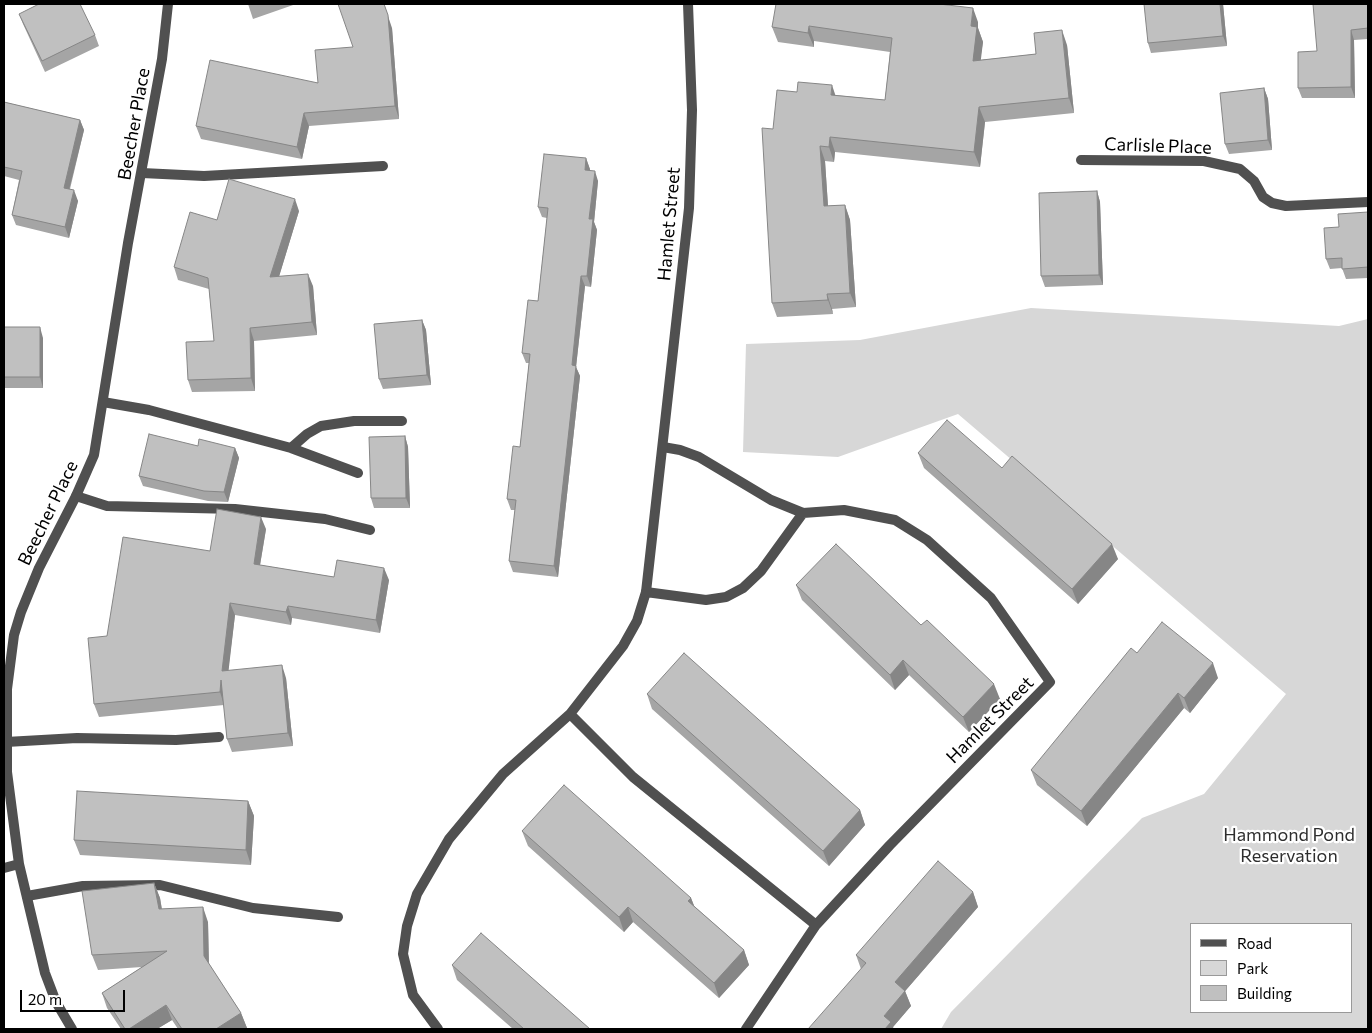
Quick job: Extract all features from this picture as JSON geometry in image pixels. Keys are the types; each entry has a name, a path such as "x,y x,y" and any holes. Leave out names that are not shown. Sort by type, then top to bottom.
{"street":[{"name":"Beecher Place","path":"72,1029 56,1002 45,973 20,864 6,772 7,689 14,635 39,568 76,496 94,455 128,243 162,59 168,4"},
{"name":"Hamlet Street","path":"438,1029 413,995 403,954 407,926 417,894 449,839 503,774 570,714 623,646 638,621 646,592 691,174 692,110 688,4"},
{"name":"Carlisle Place","path":"1081,160 1204,162 1240,169 1254,181 1263,197 1272,203 1286,206 1368,202"},
{"path":"142,172 204,176 383,166"},
{"path":"103,402 149,410 291,448 358,473"},
{"path":"291,448 307,434 321,426 354,422 402,421"},
{"name":"Hamlet Street","path":"663,447 680,450 699,457 771,500 803,513 844,510 895,520 927,540 991,598 1050,682 896,838 816,925 746,1029"},
{"path":"76,496 107,506 235,509 325,519 370,530"},
{"path":"646,592 706,600 726,597 743,588 762,571 803,513"},
{"path":"570,714 633,776 816,925"},
{"path":"6,742 69,739 176,740 219,738"},
{"path":"4,868 20,864"},
{"path":"27,896 83,886 160,885 253,908 338,917"}],"green space":[{"name":"Hammond Pond Reservation","path":"1031,308 1339,326 1368,319 1368,1029 941,1029 951,1012 1142,818 1204,794 1286,694 958,414 838,457 743,452 746,344 860,340"}],"building":[{"path":"39,4 80,4 95,35 42,61 19,14"},
{"path":"338,4 384,4 388,15 395,106 304,113 297,147 196,126 210,60 318,83 315,50 353,47"},
{"path":"776,4 939,4 973,8 971,26 977,27 973,61 1036,54 1034,33 1062,30 1069,98 979,107 974,152 830,137 829,147 820,146 824,206 845,205 850,293 827,294 828,300 772,303 762,128 773,129 777,90 797,92 798,82 832,85 831,95 885,100 892,38 809,26 808,33 772,27"},
{"path":"1144,4 1220,4 1223,36 1148,43"},
{"path":"1313,4 1368,4 1368,28 1351,30 1351,87 1298,88 1298,52 1317,51"},
{"path":"1264,88 1268,140 1225,144 1220,93"},
{"path":"4,102 80,120 64,188 74,190 65,227 12,215 22,171 4,167"},
{"path":"544,154 586,158 585,170 595,171 589,219 593,219 587,276 581,276 572,365 576,366 554,566 509,561 516,500 507,499 513,446 520,447 530,354 522,353 528,300 538,301 548,208 538,207"},
{"path":"229,179 295,199 270,277 308,274 312,322 250,328 251,378 188,380 186,342 214,341 208,278 174,267 190,212 217,220"},
{"path":"1097,191 1099,275 1041,276 1039,193"},
{"path":"1368,212 1368,267 1342,269 1342,258 1326,259 1324,228 1339,227 1338,214"},
{"path":"422,320 427,375 379,379 374,324"},
{"path":"4,327 40,327 40,377 4,377"},
{"path":"947,420 1002,468 1012,456 1112,544 1072,589 918,453"},
{"path":"149,434 198,446 199,439 235,448 224,492 204,491 139,476"},
{"path":"405,436 406,498 371,498 369,437"},
{"path":"217,509 261,517 254,564 334,577 337,560 384,568 376,620 288,606 286,612 230,603 222,671 282,665 288,733 227,739 221,680 220,692 94,704 88,638 107,636 123,537 210,551"},
{"path":"836,544 921,625 927,620 994,684 963,717 903,660 890,675 796,585"},
{"path":"1162,622 1213,663 1184,698 1178,693 1081,811 1031,770 1131,648 1137,653"},
{"path":"684,653 860,810 823,851 647,694"},
{"path":"564,785 691,898 688,901 744,950 714,983 628,907 619,917 522,831"},
{"path":"77,791 248,801 246,850 74,840"},
{"path":"938,861 973,892 895,982 905,991 884,1016 891,1022 885,1029 808,1029 866,963 856,955"},
{"path":"154,883 159,909 203,907 204,956 241,1013 216,1029 182,1029 166,1005 129,1029 125,1029 102,993 167,951 92,955 82,891"},
{"path":"481,933 590,1029 524,1029 452,965"}]}
